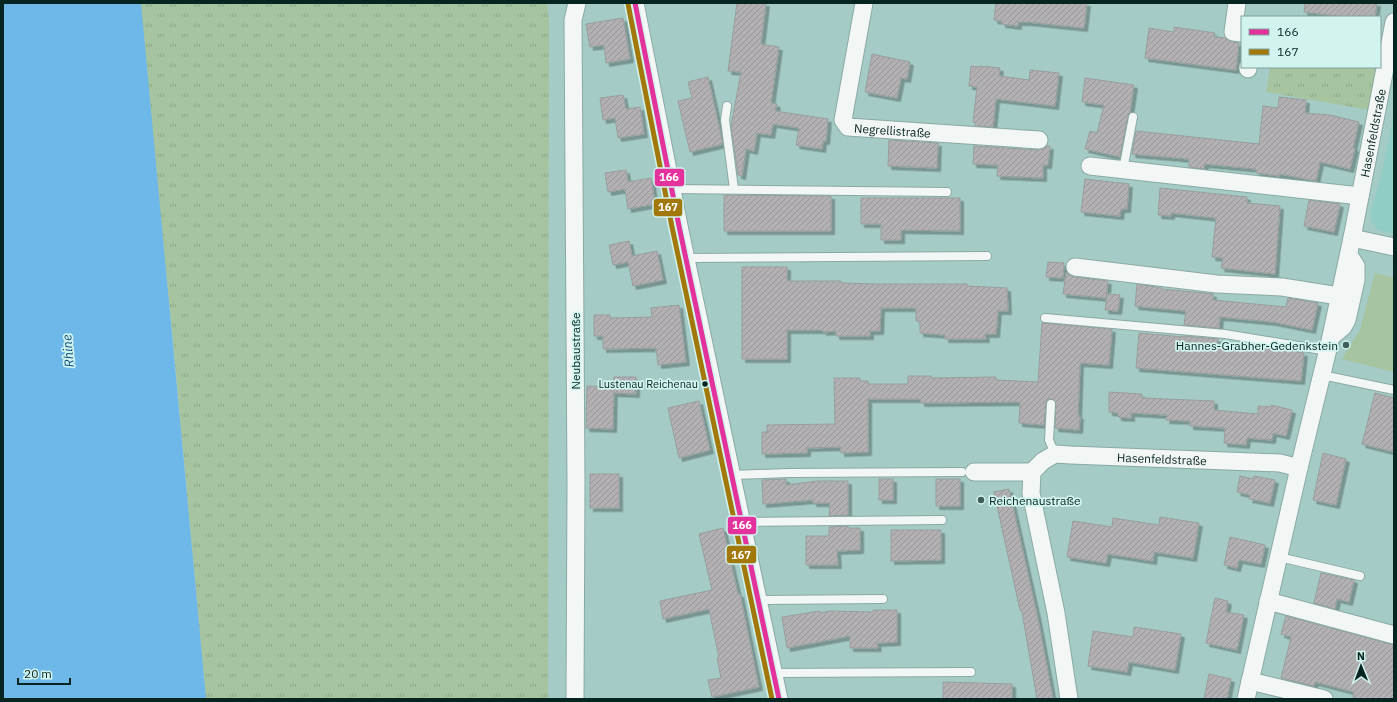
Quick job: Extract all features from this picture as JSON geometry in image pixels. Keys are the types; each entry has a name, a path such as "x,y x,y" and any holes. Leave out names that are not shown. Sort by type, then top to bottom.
{"street":[{"name":"Neubaustraße","path":"575,699 576,416 573,20 577,3"},
{"path":"635,3 686,258 780,699"},
{"name":"Negrellistraße","path":"864,3 843,120 848,127 1039,140"},
{"path":"1237,3 1234,32 1241,33"},
{"name":"Hasenfeldstraße","path":"1246,699 1340,296 1394,22"},
{"path":"1090,166 1360,196"},
{"path":"1329,344 1347,320 1354,286 1356,266 1350,246 1394,248"},
{"path":"1075,267 1217,284 1282,287 1340,296"},
{"path":"1055,454 1042,461 1032,472 1032,493 1056,613 1069,699"},
{"name":"Hasenfeldstraße","path":"1055,454 1280,464 1299,468"},
{"path":"968,472 1032,472"},
{"path":"1268,601 1394,635"},
{"path":"1250,681 1324,699"}],"lane":[{"path":"727,106 725,120 734,189"},
{"path":"1123,170 1133,117"},
{"path":"672,189 947,192"},
{"path":"686,258 988,256"},
{"path":"1045,318 1329,344"},
{"path":"1322,375 1394,390"},
{"path":"1051,404 1050,440 1055,454"},
{"path":"732,475 789,473 968,472"},
{"path":"742,522 942,520"},
{"path":"1278,557 1360,576"},
{"path":"759,600 883,599"},
{"path":"774,673 971,672"}],"shaded area":[{"path":"1394,114 1394,234 1378,230 1371,221 1371,211 1382,171"}],"green space":[{"path":"138,3 547,3 549,19 548,699 206,699 172,329"},
{"path":"1270,68 1379,68 1370,110 1266,92"},
{"path":"1375,273 1394,278 1394,372 1342,359 1360,330"}],"water":[{"name":"Rhine","path":"3,3 141,3 206,699 3,699"}],"building":[{"path":"737,3 766,3 761,44 779,47 771,103 777,104 775,111 828,119 826,141 823,141 822,149 796,145 799,128 773,124 771,135 757,133 754,151 746,149 742,176 738,175 731,126 741,72 728,71"},
{"path":"996,3 1087,3 1084,28 1027,22 1018,22 1018,26 1002,24 1002,21 994,20"},
{"path":"1305,3 1377,3 1375,16 1336,16 1304,12"},
{"path":"623,18 630,59 606,63 604,45 590,47 586,24"},
{"path":"1174,27 1215,33 1214,37 1226,38 1232,42 1239,43 1236,70 1145,58 1149,28 1174,32"},
{"path":"872,54 910,62 907,79 901,78 897,98 865,92"},
{"path":"971,66 1000,68 999,76 1029,80 1030,70 1059,73 1055,106 996,99 993,127 975,126 975,122 973,122 977,87 969,86"},
{"path":"708,77 723,144 690,152 678,101 692,98 688,82"},
{"path":"1085,78 1134,85 1130,112 1120,157 1085,149 1090,131 1097,133 1104,105 1082,102"},
{"path":"623,95 626,109 640,107 644,134 618,138 615,118 603,120 600,98"},
{"path":"1279,97 1306,100 1305,113 1330,115 1359,122 1350,169 1320,162 1316,181 1280,174 1280,176 1256,173 1256,169 1205,164 1204,169 1189,167 1189,159 1132,154 1136,131 1259,144 1263,106 1278,108"},
{"path":"889,140 938,143 937,168 888,166"},
{"path":"974,146 1038,150 1050,146 1048,165 1043,165 1043,178 997,176 998,165 973,164"},
{"path":"626,170 628,182 651,178 655,204 628,209 625,189 608,192 605,173"},
{"path":"1085,179 1129,184 1127,209 1121,209 1120,216 1081,212"},
{"path":"1160,188 1247,197 1247,203 1280,206 1275,274 1221,268 1223,258 1212,257 1216,218 1171,213 1171,216 1158,215"},
{"path":"724,195 831,196 831,231 724,231"},
{"path":"861,198 960,198 960,231 901,230 901,240 881,240 881,224 861,224"},
{"path":"1309,200 1340,204 1334,232 1304,226"},
{"path":"629,241 632,256 657,251 663,280 633,286 628,262 613,265 609,245"},
{"path":"1048,262 1064,263 1063,278 1046,277"},
{"path":"742,267 787,267 787,281 841,281 841,283 877,284 967,284 967,286 1007,288 1008,311 998,311 996,334 985,334 986,339 945,339 945,335 920,333 920,321 916,321 916,308 881,308 880,331 870,331 870,336 836,336 836,331 823,332 823,330 787,330 787,359 742,359"},
{"path":"1066,273 1074,277 1108,281 1106,298 1063,294"},
{"path":"1137,284 1162,289 1213,294 1213,300 1286,307 1288,298 1318,303 1312,330 1273,322 1220,317 1219,328 1184,325 1186,311 1135,306"},
{"path":"1107,294 1120,295 1118,311 1105,310"},
{"path":"679,305 686,362 658,365 656,348 603,349 603,336 594,336 594,315 610,315 610,318 652,317 651,308"},
{"path":"1042,323 1112,329 1109,365 1080,363 1078,416 1080,416 1079,430 1055,428 1056,404 1052,399 1048,399 1046,403 1044,425 1019,423 1020,402 921,403 921,399 868,399 868,452 841,453 841,447 807,448 807,453 762,454 762,432 767,432 767,425 835,424 834,378 860,378 860,381 868,381 868,384 908,384 908,376 931,376 931,378 996,377 996,380 1038,382"},
{"path":"1139,333 1218,339 1217,344 1304,353 1301,381 1136,368"},
{"path":"614,377 636,377 636,394 613,393"},
{"path":"587,386 614,387 613,429 586,428"},
{"path":"1109,392 1142,394 1142,398 1214,401 1214,410 1258,414 1258,406 1271,407 1271,405 1292,410 1286,436 1273,433 1272,440 1247,438 1246,445 1224,443 1225,428 1190,426 1190,421 1166,420 1167,415 1131,413 1131,418 1118,417 1118,413 1109,412"},
{"path":"1375,393 1394,398 1394,452 1362,444"},
{"path":"699,401 710,450 679,458 668,408"},
{"path":"1323,453 1346,459 1336,505 1313,500"},
{"path":"590,474 619,474 619,508 590,508"},
{"path":"1240,476 1253,479 1254,476 1275,480 1270,503 1249,499 1250,495 1237,492"},
{"path":"786,479 786,485 818,481 848,481 848,515 829,516 830,503 813,503 813,500 763,504 762,480"},
{"path":"879,479 893,479 893,500 879,500"},
{"path":"936,479 960,479 960,506 936,506"},
{"path":"1009,489 1038,619 1053,699 1037,699 1022,612 1020,610 994,492"},
{"path":"1160,517 1199,523 1193,558 1154,552 1153,561 1108,554 1106,563 1067,557 1073,521 1112,527 1113,518 1159,525"},
{"path":"848,526 848,528 860,528 860,550 837,551 838,565 806,565 806,536 829,536 829,527"},
{"path":"723,528 738,594 740,594 759,687 712,697 708,680 721,678 717,658 719,658 709,609 663,619 660,601 712,590 699,534"},
{"path":"891,530 941,530 941,560 891,561"},
{"path":"1230,537 1265,545 1261,564 1239,560 1237,568 1224,565"},
{"path":"1321,573 1354,580 1349,602 1337,599 1335,609 1314,603"},
{"path":"1215,598 1228,601 1226,612 1244,615 1237,650 1206,643"},
{"path":"873,610 897,610 897,642 877,643 878,648 850,648 850,636 787,648 782,617 820,611 821,613 830,611 873,612"},
{"path":"1286,616 1394,645 1394,699 1353,699 1354,692 1315,682 1314,686 1281,678 1291,637 1281,634"},
{"path":"1134,627 1181,634 1175,670 1129,662 1127,672 1088,666 1093,631 1133,637"},
{"path":"1209,674 1231,679 1227,699 1204,699"},
{"path":"943,682 1012,684 1012,699 943,699"}],"transit line":[{"name":"166","path":"635,3 679,226 779,699"},
{"name":"167","path":"628,4 672,227 772,699"}],"place":[{"name":"Hannes-Grabher-Gedenkstein","path":"1346,345"},
{"name":"Lustenau Reichenau","path":"705,384"},
{"name":"Reichenaustraße","path":"981,500"}]}
